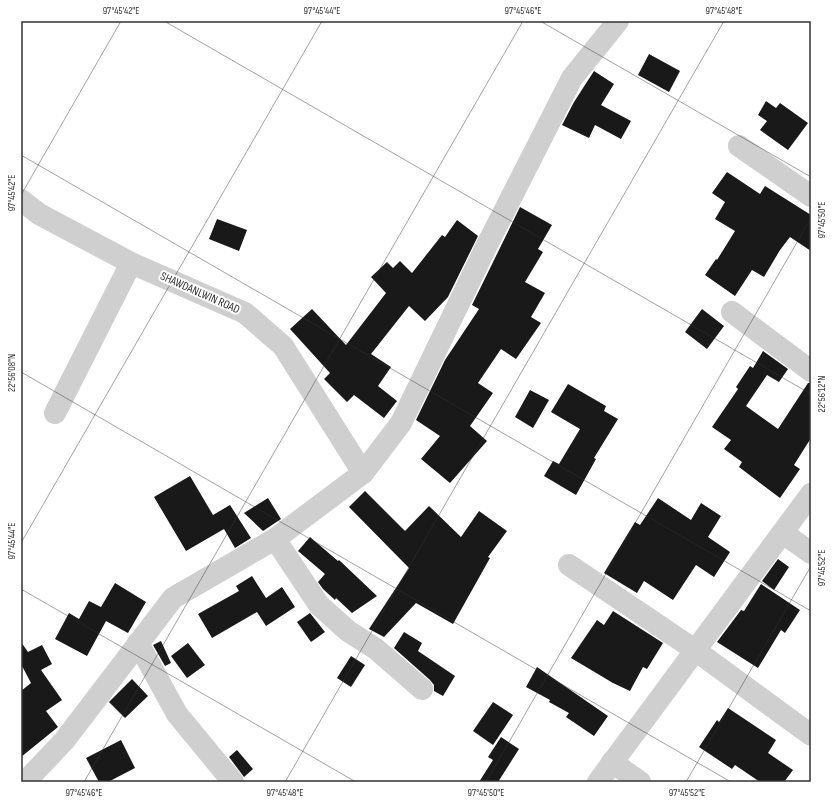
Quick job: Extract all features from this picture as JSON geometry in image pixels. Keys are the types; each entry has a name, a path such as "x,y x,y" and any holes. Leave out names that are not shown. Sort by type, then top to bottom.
{"street":[{"path":"25,782 64,741 173,598 275,539 363,473 401,423 488,243 572,78 618,21"},
{"path":"740,146 811,196"},
{"name":"SHAWDANLWIN ROAD","path":"21,200 39,214 131,263 245,313 283,346 363,473"},
{"path":"55,413 131,263"},
{"path":"732,312 811,371"},
{"path":"598,782 811,494"},
{"path":"783,533 811,553"},
{"path":"275,539 319,605 348,631 376,649 422,689"},
{"path":"569,565 695,650 811,735"},
{"path":"138,643 176,714 233,782"},
{"path":"612,762 640,782"}],"building":[{"path":"649,54 680,71 669,92 638,75"},
{"path":"594,71 614,84 601,105 631,121 621,139 595,125 589,138 562,125 574,102"},
{"path":"766,101 776,108 780,103 808,123 788,150 760,130 767,121 758,115"},
{"path":"727,172 760,194 765,186 811,215 811,251 790,237 780,250 764,277 752,270 735,296 705,275 716,259 717,260 735,231 715,219 725,202 712,193"},
{"path":"520,207 552,225 538,249 543,252 525,282 545,293 531,317 541,323 516,359 501,349 478,383 493,393 470,426 487,441 450,483 421,459 440,436 416,420 445,360 479,309 472,305"},
{"path":"217,219 247,230 239,251 209,239"},
{"path":"457,220 478,236 448,297 425,321 409,306 371,354 391,367 378,386 397,401 384,418 354,395 347,402 324,379 330,373 290,329 312,309 346,345 386,293 371,277 387,262 393,268 400,261 412,273 442,235 445,237"},
{"path":"702,309 724,326 707,349 685,332"},
{"path":"763,351 788,369 779,382 767,375 746,406 778,429 808,383 811,383 811,438 794,465 800,469 780,498 739,467 742,462 724,449 731,440 712,427 738,389 736,387 750,366 753,368"},
{"path":"568,384 606,406 604,411 618,419 594,458 596,459 576,495 544,476 553,461 559,464 580,429 551,412"},
{"path":"530,390 549,400 533,428 515,417"},
{"path":"190,476 213,515 230,505 251,538 235,548 224,529 186,551 154,497"},
{"path":"365,491 405,531 429,506 461,537 479,511 507,531 488,557 490,558 453,624 416,603 384,637 369,629 409,568 349,507"},
{"path":"268,498 281,519 263,531 244,513"},
{"path":"658,498 691,520 701,503 721,516 708,537 730,552 714,577 696,565 673,600 644,581 637,593 604,573 635,522 640,525"},
{"path":"310,537 338,561 339,560 377,596 352,613 336,598 335,600 318,582 325,574 298,551"},
{"path":"778,559 789,567 774,590 762,581"},
{"path":"252,576 266,598 282,587 295,607 266,626 257,612 212,638 198,614 239,591 236,586"},
{"path":"115,583 146,602 128,633 106,621 87,656 55,639 69,613 79,619 89,601 101,607"},
{"path":"761,584 800,610 785,633 781,630 758,668 717,642 741,610 744,611"},
{"path":"613,611 663,643 647,669 643,667 630,691 613,683 571,658 597,620 604,625"},
{"path":"310,613 325,632 311,642 297,622"},
{"path":"404,632 422,643 418,651 455,676 443,696 434,691 434,685 430,680 394,648"},
{"path":"161,641 171,663 165,666 153,645"},
{"path":"21,642 28,652 42,645 52,664 41,670 62,700 46,711 58,727 21,757 21,691 31,683 21,664"},
{"path":"188,643 205,665 187,678 171,656"},
{"path":"351,656 365,665 351,687 337,678"},
{"path":"537,667 608,716 594,736 566,717 569,713 549,702 550,700 526,687"},
{"path":"132,679 148,696 125,718 109,702"},
{"path":"493,702 513,715 493,745 473,731"},
{"path":"728,708 776,740 768,753 793,770 784,782 760,782 735,765 732,769 699,747 717,720 719,722"},
{"path":"501,737 519,749 498,782 479,782 493,760 488,757"},
{"path":"121,740 135,768 108,782 99,782 86,758"},
{"path":"237,750 253,769 244,777 229,757"}]}
